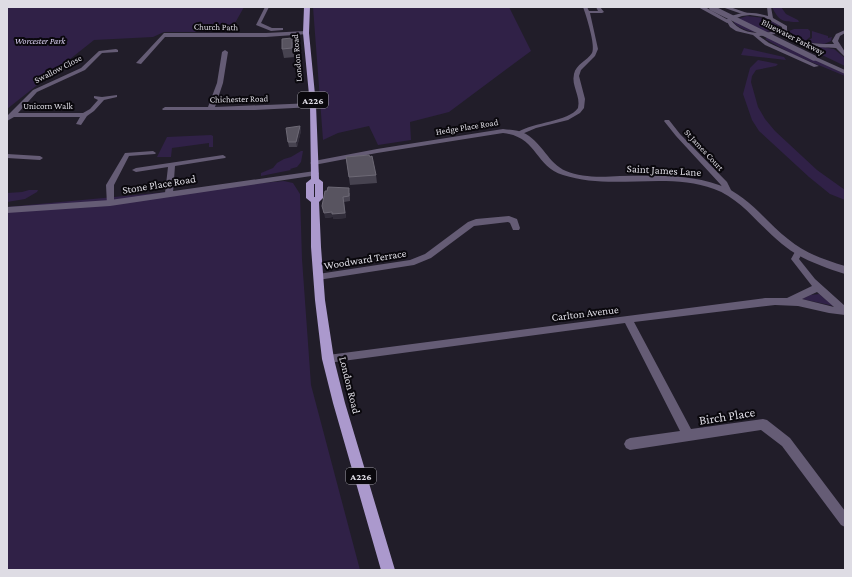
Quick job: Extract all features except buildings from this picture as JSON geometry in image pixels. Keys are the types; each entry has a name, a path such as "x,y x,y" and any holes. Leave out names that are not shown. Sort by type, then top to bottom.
{"main road":[{"name":"London Road","path":"307,7 306,30 313,105 314,163 315,176 319,182 319,198 314,201 316,247 318,277 328,359 339,403 388,570"}],"street":[{"path":"267,7 258,24 264,28 271,30 306,30"},
{"path":"587,10 602,12 598,7"},
{"path":"701,7 729,22 739,30 754,34 769,34 784,30"},
{"name":"Bluewater Parkway","path":"711,7 814,56 845,68"},
{"name":"Bluewater Parkway","path":"718,7 845,72"},
{"path":"725,7 747,14"},
{"name":"Bluewater Parkway","path":"769,7 771,18"},
{"name":"Bluewater Parkway","path":"754,14 761,9"},
{"name":"Hedge Place Road","path":"314,163 362,153 503,131 520,133 527,128 570,116 577,112 581,107 582,101 576,76 596,47 587,10"},
{"path":"729,22 728,20 731,18 754,14 771,18 785,27 784,30 790,38 800,42 815,45 837,46"},
{"name":"Church Path","path":"139,63 164,35 266,35 306,30"},
{"path":"845,31 836,38 835,41 837,46 845,55"},
{"path":"754,34 767,44 845,77"},
{"name":"Swallow Close","path":"10,117 35,91 83,69 101,52 116,51"},
{"path":"211,108 220,83 225,52"},
{"name":"Unicorn Walk","path":"10,117 82,120 92,110 99,98 115,96"},
{"name":"Chichester Road","path":"164,109 255,108 313,105"},
{"path":"25,118 36,108"},
{"name":"St James Court","path":"667,120 678,135 724,184 728,192"},
{"name":"Saint James Lane","path":"520,133 533,143 544,159 553,168 564,173 597,178 692,181 711,185 728,192 799,252 821,262 845,270"},
{"path":"110,203 110,185 127,154 153,153"},
{"path":"7,156 40,158"},
{"path":"136,170 223,157"},
{"path":"168,193 172,165"},
{"name":"Stone Place Road","path":"7,210 110,203 168,193 315,176"},
{"name":"Woodward Terrace","path":"318,277 411,263 428,256 476,222 509,219 514,221 516,228"},
{"path":"799,252 795,259 817,288 844,311"},
{"path":"786,300 801,296 817,288"},
{"name":"Carlton Avenue","path":"328,359 340,356 786,300 836,311 844,311"},
{"name":"Birch Place","path":"628,319 688,436"},
{"name":"Birch Place","path":"630,444 763,424 786,442 845,520"}],"green space":[{"name":"Worcester Park","path":"7,7 244,7 230,32 164,32 153,37 94,40 7,109"},
{"path":"313,7 509,7 531,51 449,112 410,122 411,140 378,145 369,126 338,133 323,140"},
{"path":"772,7 781,7 786,14 799,22 782,20"},
{"path":"747,16 765,18 779,25 779,27 769,32 756,32 744,29 734,23 734,20"},
{"path":"794,29 808,29 810,31 810,37 804,42 789,33 789,31"},
{"path":"812,31 828,36 828,38 832,37 831,41 824,44 806,42 812,38"},
{"path":"769,37 845,74 845,76 792,54 765,39"},
{"path":"804,44 834,49 845,58 845,66 801,45"},
{"path":"744,48 784,57 786,60 741,55"},
{"path":"758,60 778,64 776,66 756,70 752,76 751,82 758,107 765,119 775,131 817,170 845,190 845,200 830,194 809,177 759,131 752,120 743,94 750,68"},
{"path":"213,136 213,147 209,147 209,143 172,148 171,157 157,157 167,137"},
{"path":"303,151 301,162 297,167 290,169 291,170 261,176 261,173 273,168 277,163"},
{"path":"284,181 293,183 300,194 302,259 311,385 360,570 7,570 7,207"},
{"path":"38,190 25,199 7,202 7,193"},
{"path":"819,294 834,306 802,299 810,295"}]}
